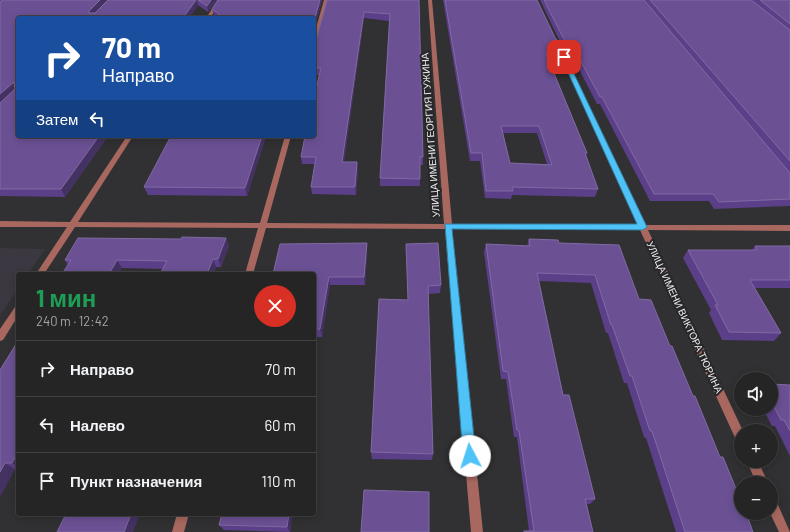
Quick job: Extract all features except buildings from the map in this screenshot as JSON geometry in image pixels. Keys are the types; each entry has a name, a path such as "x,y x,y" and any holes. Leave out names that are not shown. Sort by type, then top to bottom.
{"street":[{"path":"209,16 220,0"},
{"path":"316,36 326,0"},
{"name":"УЛИЦА ИМЕНИ ГЕОРГИЯ ГУЖИНА","path":"430,0 448,226 477,532"},
{"name":"УЛИЦА ИМЕНИ ВИКТОРА ТЮРИНА","path":"550,28 734,424"},
{"path":"41,272 129,138"},
{"path":"250,272 287,138"},
{"path":"0,224 790,228"},
{"path":"0,337 16,312"},
{"path":"178,532 182,516"},
{"path":"778,517 785,532"}],"shaded area":[{"path":"0,248 45,249 29,272 16,272 16,292 0,315"}],"route":[{"path":"470,456 448,226 643,227 564,57"}]}
